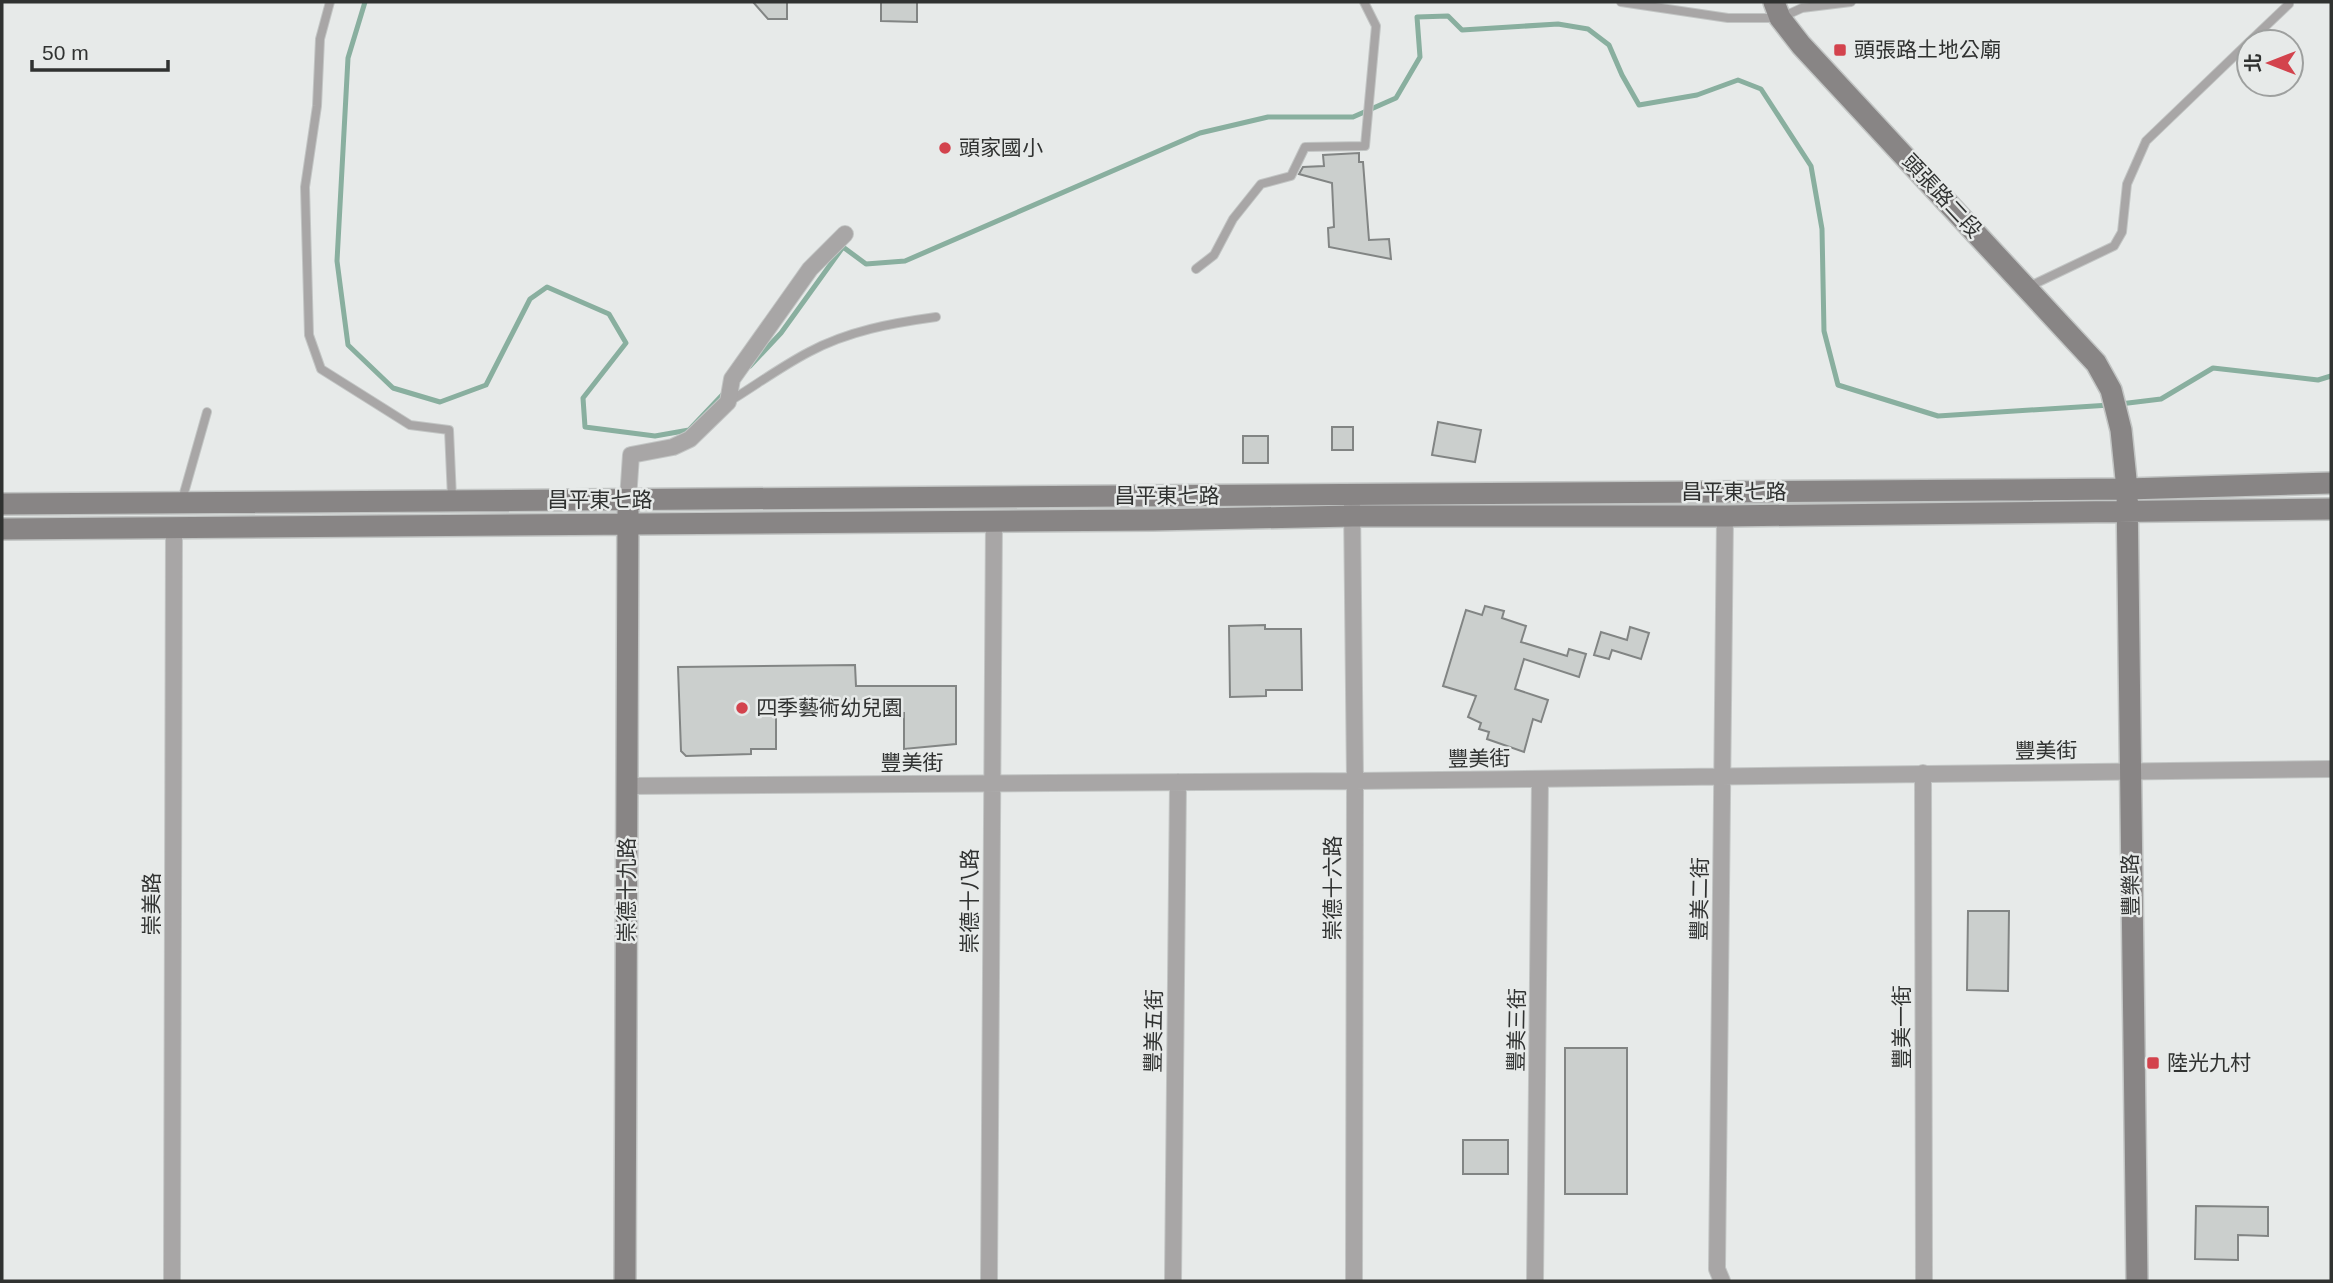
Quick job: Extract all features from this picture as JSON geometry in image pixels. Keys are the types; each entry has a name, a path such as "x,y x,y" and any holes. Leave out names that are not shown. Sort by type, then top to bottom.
{"street":[{"name":"頭張路二段","path":"1777,10 1801,45 2096,363 2111,390 2121,430 2127,489"},
{"path":"628,499 631,455 673,447 690,439 728,402 732,379 810,269 845,234"},
{"name":"昌平東七路","path":"2,529 1153,520 1352,506 2331,483"},
{"name":"豐樂路","path":"2127,489 2137,1281"},
{"name":"昌平東七路","path":"2,504 628,499 1352,506 1725,516 2331,509"},
{"name":"崇德十九路","path":"625,1281 628,499"},
{"name":"崇德十六路","path":"1352,506 1355,781 1354,1281"},
{"name":"豐美二街","path":"1721,1281 1717,1269 1725,516"},
{"name":"崇德十八路","path":"989,1281 994,520"},
{"name":"崇美路","path":"172,1281 174,527"},
{"name":"豐美街","path":"628,786 1355,781 2331,769"},
{"name":"豐美一街","path":"1923,773 1924,1281"},
{"name":"豐美三街","path":"1535,1281 1540,779"},
{"name":"豐美五街","path":"1172,1281 1178,782"}],"lane":[{"path":"330,2 320,39 317,106 305,187 309,335 321,369 410,425 449,430 452,501"},
{"path":"1196,270 1214,255 1233,219 1261,184 1291,176 1305,148 1365,146 1376,26 1364,2"},
{"path":"1621,2 1728,18 1851,2"},
{"path":"2264,28 2289,4"},
{"path":"2028,287 2114,246 2122,232 2127,184 2146,141 2235,55"},
{"path":"728,402 811,351 861,332 895,323 936,317"},
{"path":"181,503 207,412"}],"building":[{"path":"753,2 787,2 787,19 768,19"},
{"path":"881,2 917,2 917,22 881,21"},
{"path":"1359,153 1359,162 1363,162 1369,240 1389,239 1391,259 1329,247 1328,228 1334,227 1332,183 1299,174 1303,167 1324,166 1323,155"},
{"path":"1438,422 1481,430 1475,462 1432,455"},
{"path":"1332,427 1353,427 1353,450 1332,450"},
{"path":"1243,436 1268,436 1268,463 1243,463"},
{"path":"1485,606 1504,611 1502,618 1526,626 1521,642 1567,656 1569,649 1586,654 1579,677 1524,659 1515,689 1548,700 1541,722 1533,719 1524,752 1487,739 1489,732 1479,729 1481,723 1468,717 1476,696 1443,686 1466,610 1482,615"},
{"path":"1265,625 1265,629 1301,629 1302,690 1266,690 1266,696 1230,697 1229,626"},
{"path":"1630,627 1649,633 1641,659 1612,650 1609,659 1594,655 1601,632 1627,640"},
{"name":"四季藝術幼兒園","path":"855,665 856,686 956,686 956,744 904,749 904,713 877,713 877,703 806,704 806,711 776,712 776,749 751,749 751,754 686,756 681,751 678,667"},
{"path":"1968,911 2009,911 2008,991 1967,990"},
{"path":"1565,1048 1627,1048 1627,1194 1565,1194"},
{"path":"1463,1140 1508,1140 1508,1174 1463,1174"},
{"path":"2196,1206 2268,1207 2268,1236 2238,1235 2238,1260 2195,1259"}],"waterway":[{"path":"365,2 348,58 337,261 348,345 393,388 440,402 486,385 530,299 547,287 609,314 626,343 583,398 585,427 655,436 689,430 726,391"},
{"path":"750,366 781,333 843,247 866,264 905,261 1200,133 1268,117 1353,117 1396,98 1420,57 1417,17 1448,16 1462,30 1558,24 1588,29 1609,45 1639,105 1697,95 1738,80 1761,89 1811,166 1822,229 1824,331 1838,385 1938,416 2110,405"},
{"path":"2120,404 2161,399 2213,368 2318,380 2331,376"}],"place":[{"name":"頭張路土地公廟","path":"1840,50"},
{"name":"頭家國小","path":"945,148"},
{"name":"四季藝術幼兒園","path":"742,708"},
{"name":"陸光九村","path":"2153,1063"}]}
